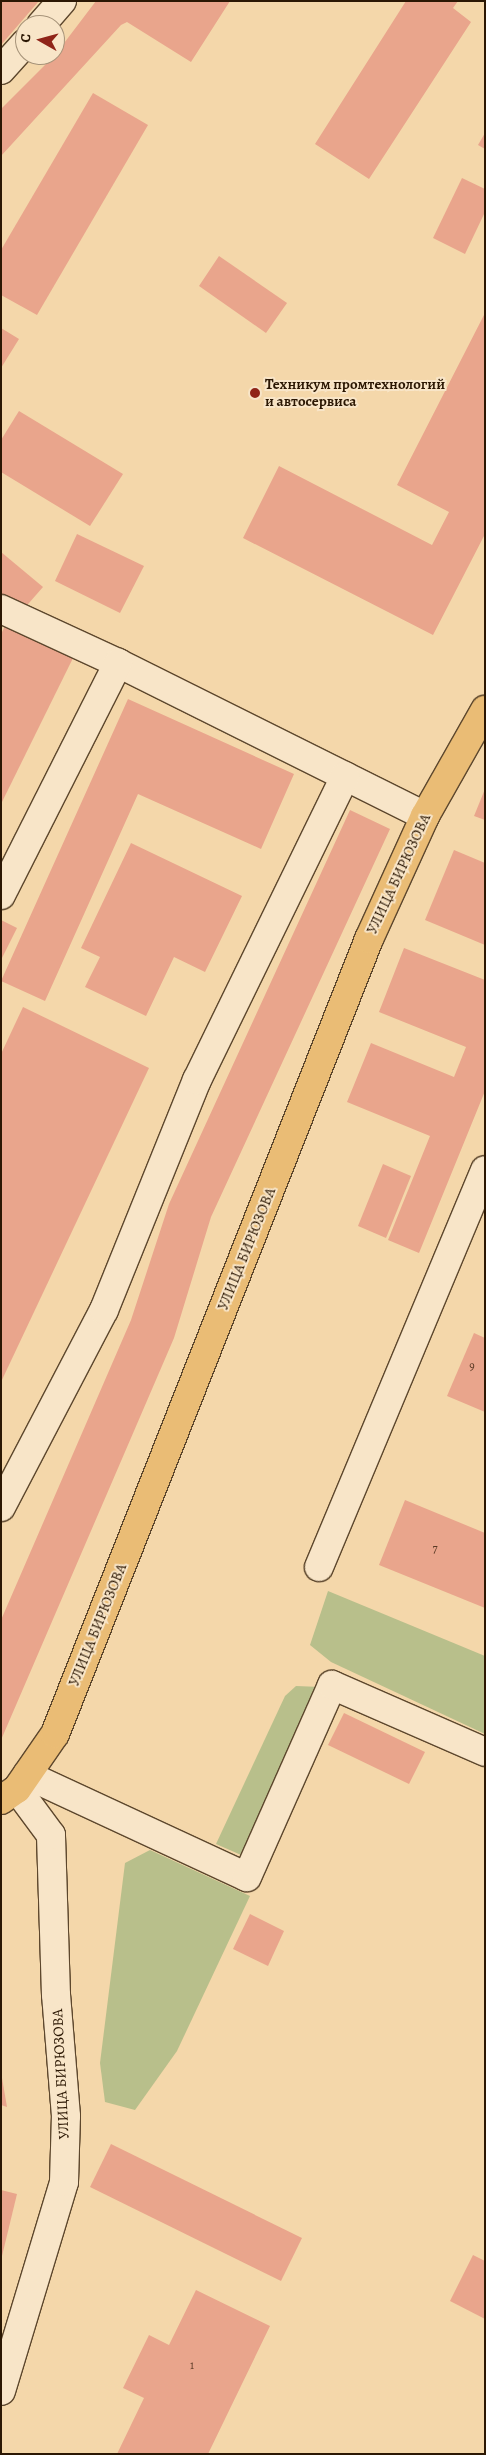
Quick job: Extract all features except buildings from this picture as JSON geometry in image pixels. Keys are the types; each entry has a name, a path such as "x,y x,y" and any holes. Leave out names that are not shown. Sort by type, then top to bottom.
{"main road":[{"name":"УЛИЦА БИРЮЗОВА","path":"15,1788 56,1734 369,939 425,816 485,710"}],"street":[{"path":"50,15 62,1"},
{"path":"1,70 15,54"},
{"path":"1,609 118,663 425,816"},
{"path":"1,895 118,663"},
{"path":"1,1507 104,1310 197,1080 345,776"},
{"path":"319,1567 485,1170"},
{"path":"15,1788 247,1877 332,1685 485,1752"},
{"name":"УЛИЦА БИРЮЗОВА","path":"1,2391 64,2182 66,2116 56,1995 52,1835 15,1788"}],"green space":[{"path":"328,1591 485,1656 485,1734 331,1662 310,1645"},
{"path":"296,1686 321,1687 264,1865 216,1844 285,1696"},
{"path":"150,1850 250,1896 177,2051 135,2110 105,2102 100,2063 125,1863"}],"place":[{"name":"Техникум промтехнологий и автосервиса","path":"255,393"}]}
